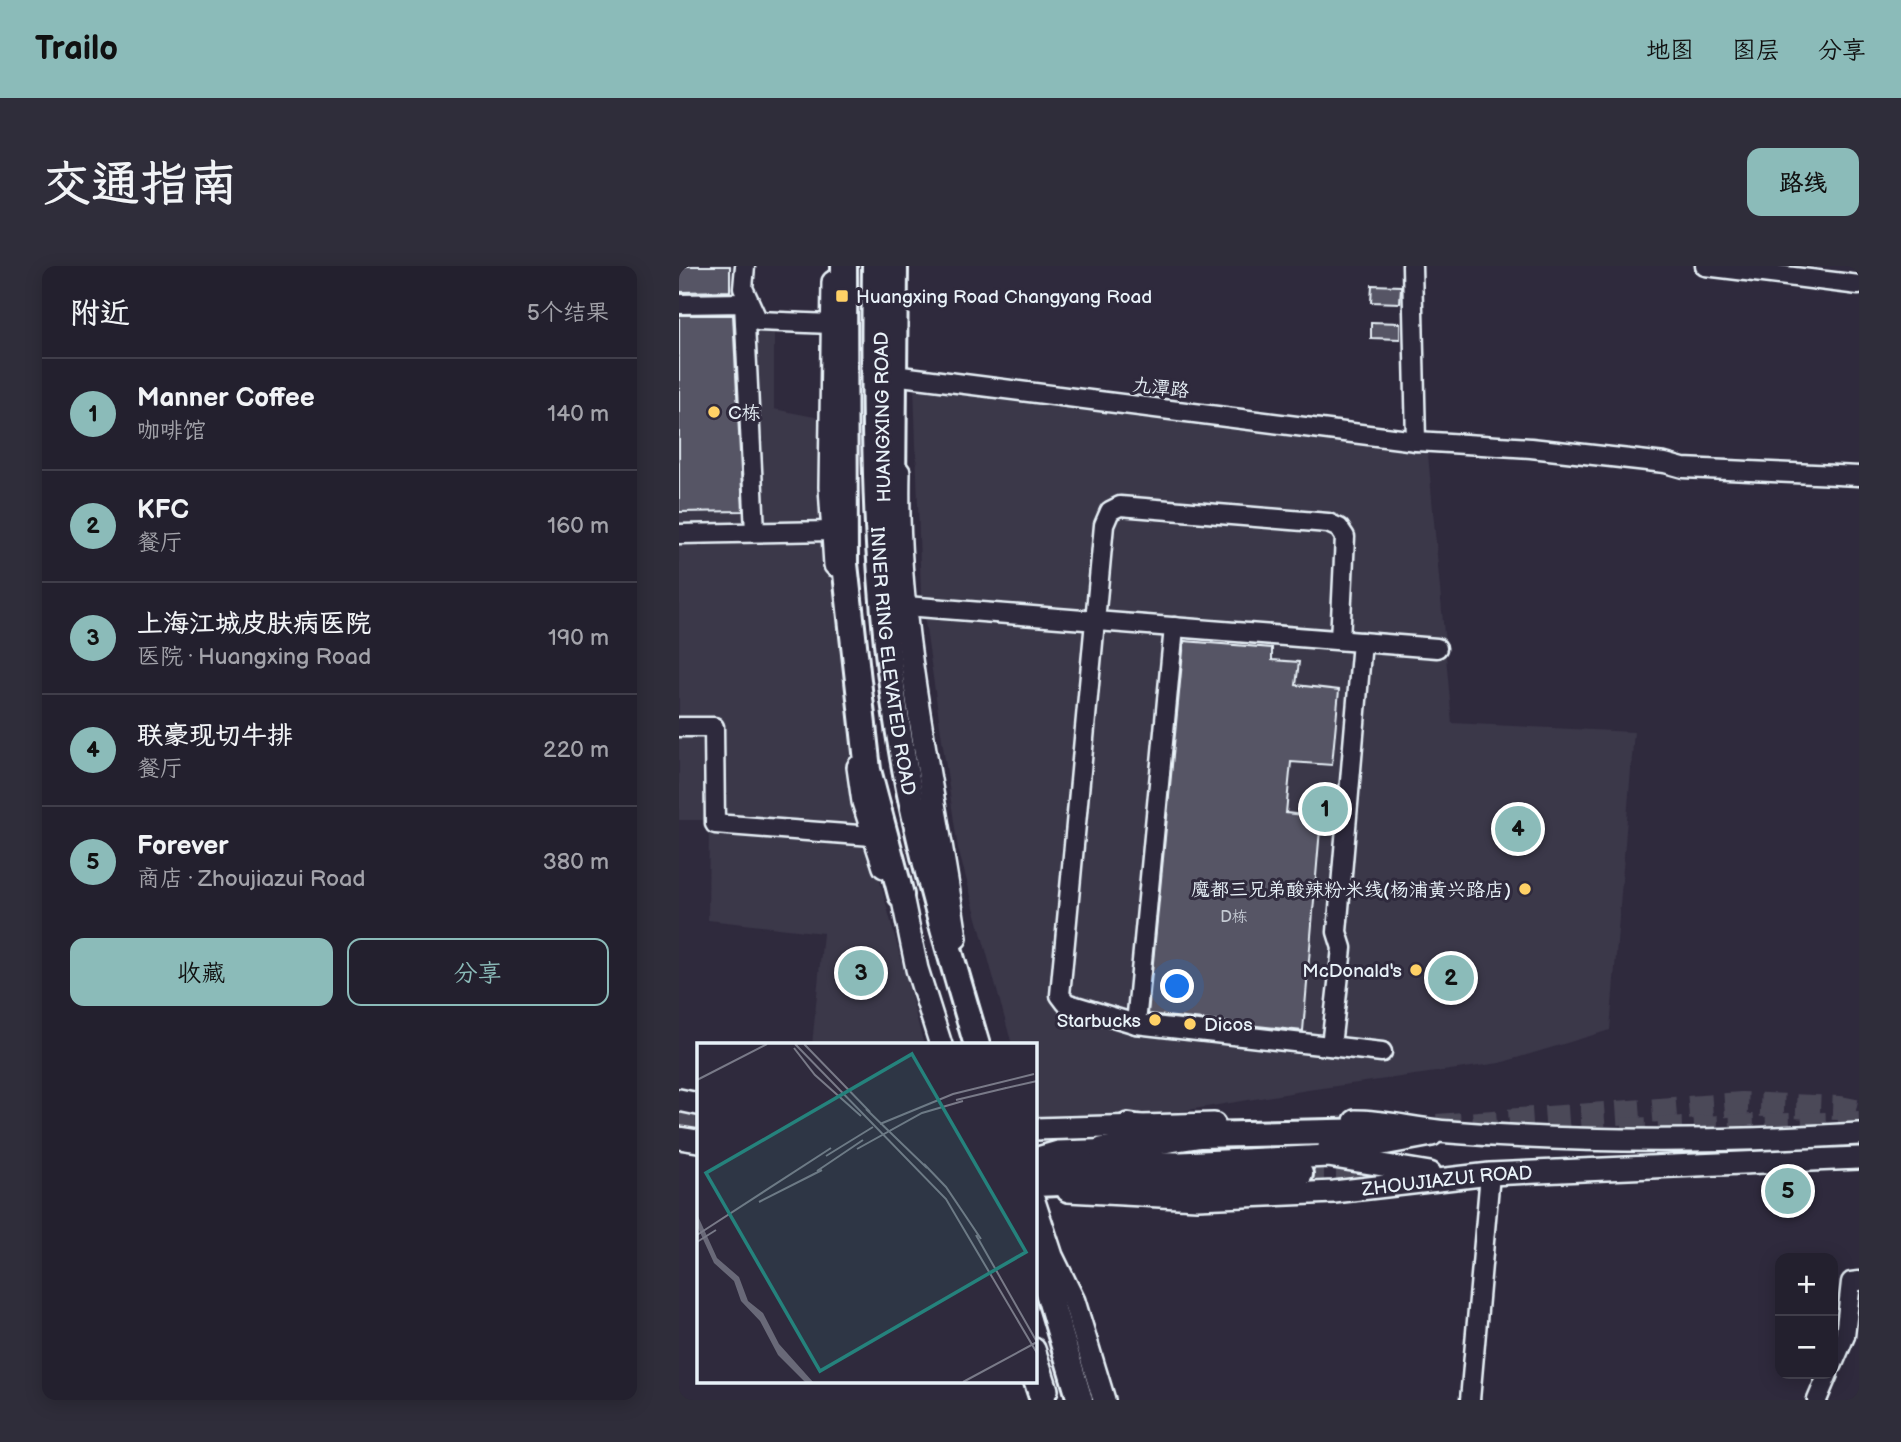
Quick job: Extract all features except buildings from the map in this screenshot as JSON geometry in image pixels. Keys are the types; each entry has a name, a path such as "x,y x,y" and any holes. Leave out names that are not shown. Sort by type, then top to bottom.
{"highway":[{"path":"844,266 845,564 862,721 875,806 901,895"},
{"name":"INNER RING ELEVATED ROAD","path":"863,266 863,502 871,620 901,815 927,931 959,1043"},
{"name":"INNER RING ELEVATED ROAD","path":"875,266 876,449 885,623 893,690 919,836 976,1043"},
{"path":"895,266 893,508 916,747 956,938"},
{"path":"1128,1126 1200,1135"},
{"path":"1103,1150 1200,1135 1376,1131"},
{"path":"1036,1183 1300,1174"},
{"path":"1043,1250 1080,1400"},
{"path":"1043,1250 1094,1400"},
{"path":"1036,1304 1064,1400"},
{"path":"1036,1379 1043,1400"}],"main road":[{"name":"HUANGXING ROAD","path":"833,266 832,531 839,615 863,802 885,869 901,895"},
{"name":"HUANGXING ROAD","path":"854,266 852,469 855,551 872,731 917,969 940,1043"},
{"name":"HUANGXING ROAD","path":"883,266 880,451 889,626 909,760 941,896 988,1043"},
{"name":"HUANGXING ROAD","path":"901,266 898,521 902,601"},
{"path":"679,1100 697,1104"},
{"name":"ZHOUJIAZUI ROAD","path":"1036,1129 1376,1121 1448,1132 1729,1141 1859,1134"},
{"path":"1036,1158 1058,1152 1103,1150 1378,1145 1448,1132"},
{"path":"679,1138 697,1141"},
{"path":"1036,1182 1055,1172 1108,1162 1181,1163 1328,1156 1456,1177"},
{"name":"ZHOUJIAZUI ROAD","path":"1036,1183 1115,1196 1197,1198 1334,1192 1490,1174 1859,1158"},
{"path":"1036,1212 1043,1250 1087,1400"},
{"path":"1043,1250 1074,1301 1104,1400"},
{"path":"1036,1355 1051,1400"},
{"path":"1027,1382 1032,1400"}],"street":[{"path":"745,266 743,288 758,321 831,324"},
{"path":"1412,266 1416,441"},
{"path":"1705,266 1859,285"},
{"path":"679,304 744,303 755,533"},
{"name":"九潭路","path":"901,376 1416,441 1531,448 1665,463 1683,468 1859,476"},
{"path":"1340,640 1345,537 1339,528 1328,523 1121,506 1110,511 1104,525 1092,621 1060,995 1066,1003 1136,1024 1382,1052"},
{"path":"679,534 832,531"},
{"path":"902,601 1092,621 1437,648"},
{"path":"1136,1024 1174,627"},
{"path":"1331,1046 1342,948 1337,932 1362,642"},
{"path":"679,727 714,727 715,824 872,836"},
{"path":"1470,1400 1490,1174"},
{"path":"1838,1357 1852,1337 1851,1282 1859,1281"},
{"path":"1817,1400 1826,1379"}],"shaded area":[{"path":"679,266 751,266 750,327 774,327 774,409 825,419 828,538 866,829 923,1043 812,1043 823,933 708,920 709,820 679,820"},
{"path":"914,385 1428,454 1452,723 1634,732 1610,1030 1500,1063 1308,1090 1061,1131 1036,1115 1036,1043 1011,1043 958,849 921,595"}],"tunnel":[{"path":"1437,1126 1742,1104 1840,1108 1859,1112"},
{"path":"679,1119 697,1121"},
{"path":"1622,1130 1859,1123"},
{"path":"1055,1138 1134,1139"},
{"path":"1300,1174 1407,1175"}],"place":[{"name":"Huangxing Road Changyang Road","path":"842,296"},
{"name":"C栋","path":"714,412"},
{"name":"Manner Coffee","path":"1325,809"},
{"name":"联豪现切牛排","path":"1518,829"},
{"name":"魔都三兄弟酸辣粉·米线(杨浦黄兴路店)","path":"1525,889"},
{"name":"McDonald's","path":"1416,970"},
{"name":"上海江城皮肤病医院","path":"861,973"},
{"name":"KFC","path":"1451,978"},
{"name":"Starbucks","path":"1155,1020"},
{"name":"Dicos","path":"1190,1024"},
{"name":"Forever","path":"1788,1191"}]}
